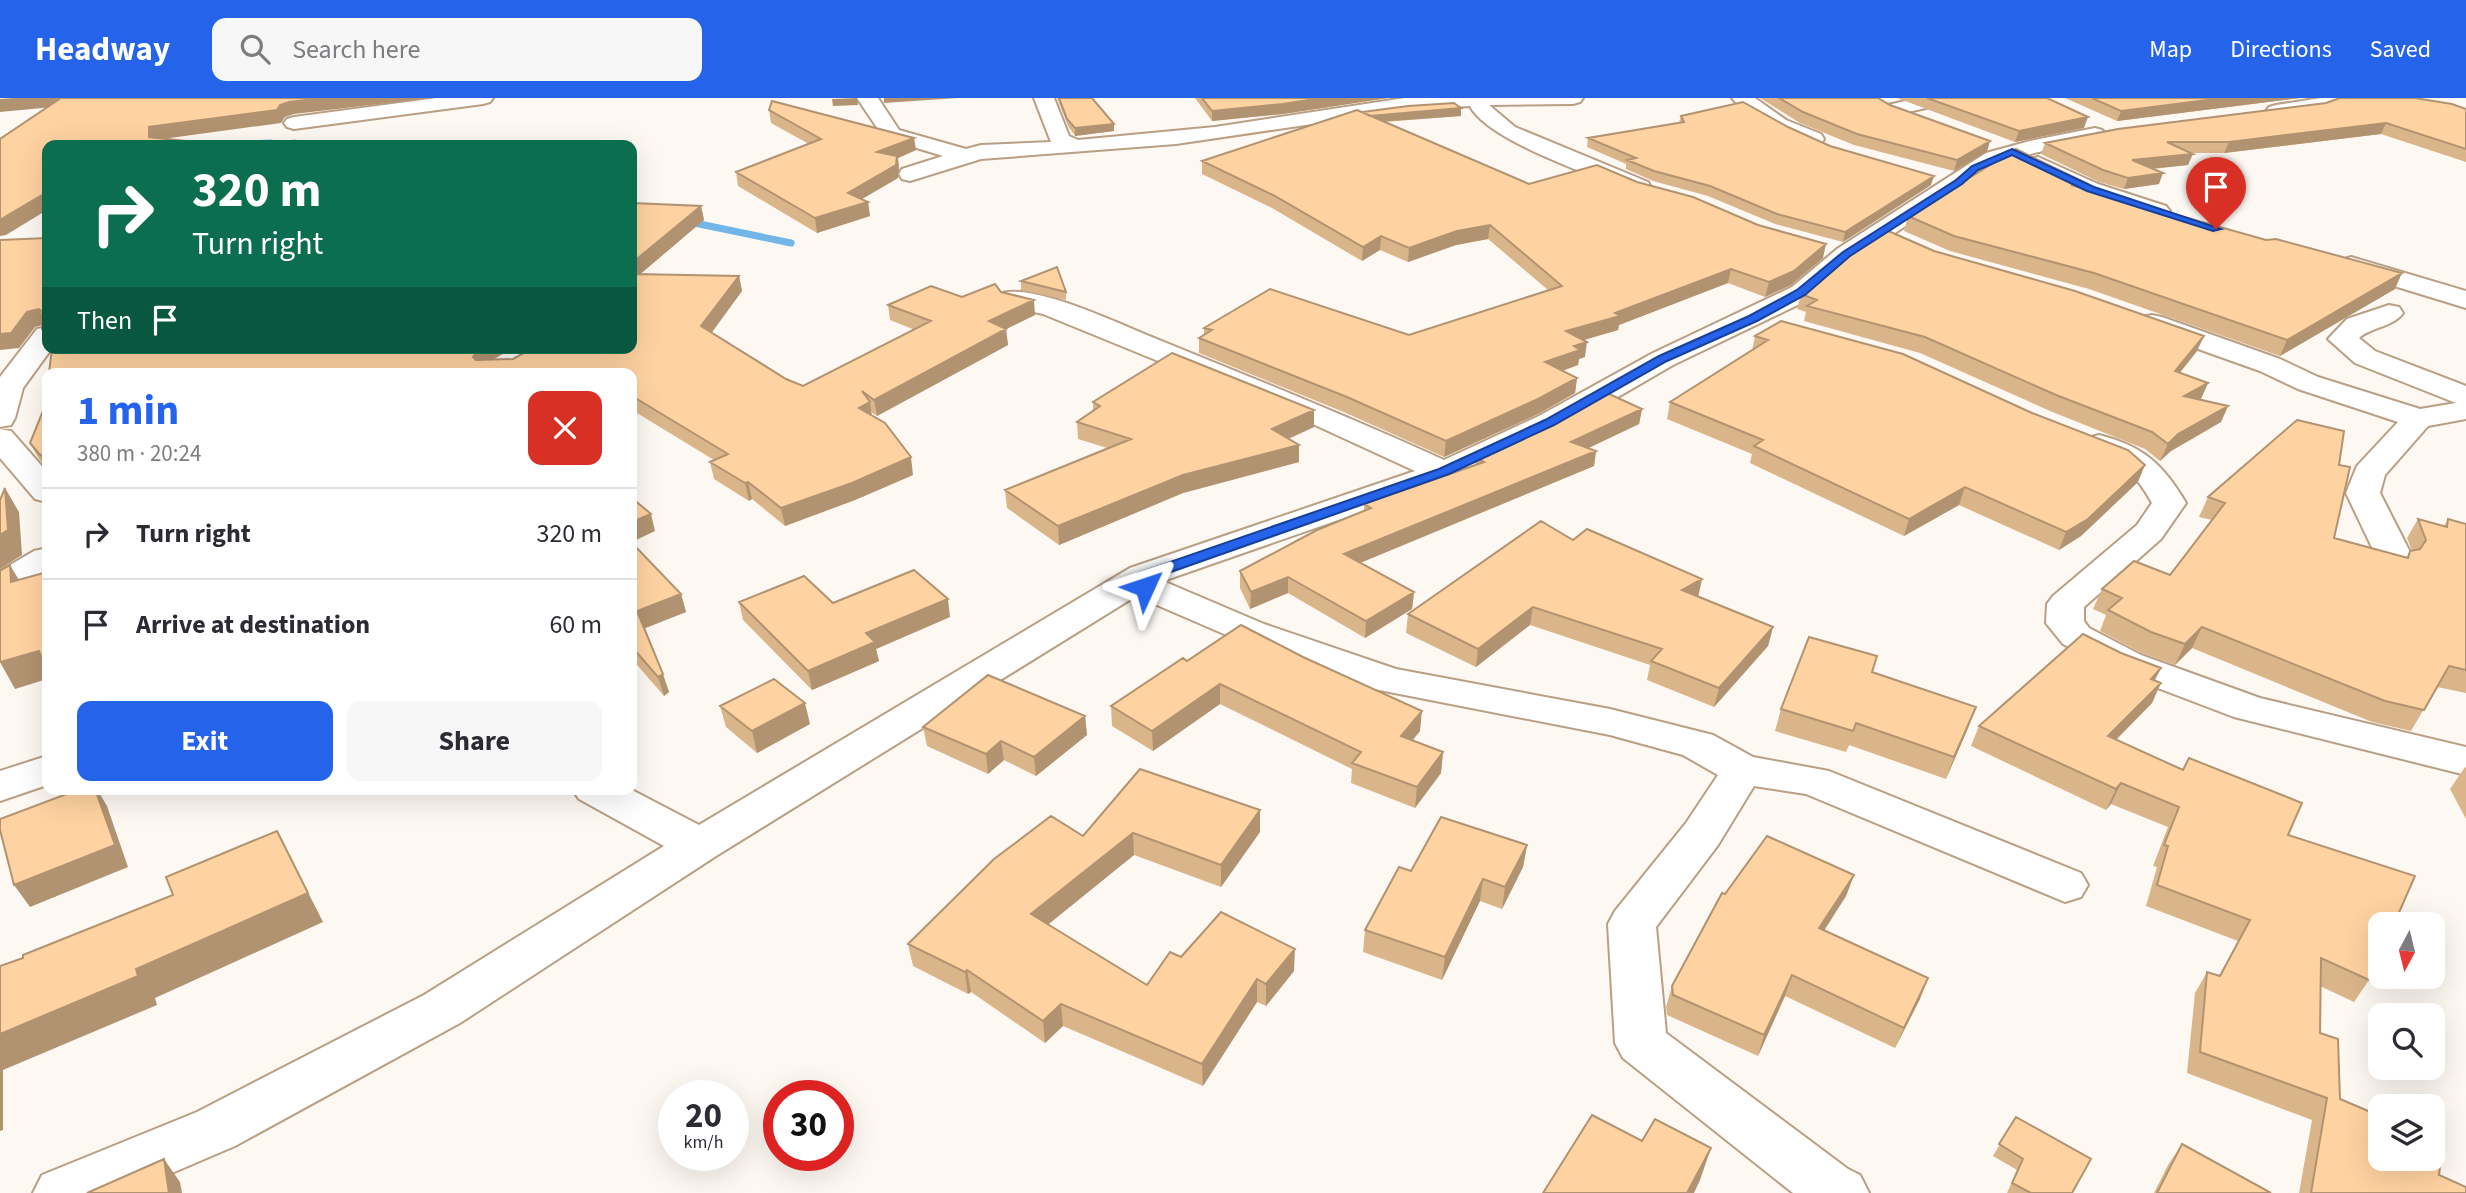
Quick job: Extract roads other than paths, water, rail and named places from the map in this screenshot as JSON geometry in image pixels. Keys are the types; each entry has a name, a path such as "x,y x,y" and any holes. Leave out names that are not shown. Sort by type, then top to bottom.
{"street":[{"path":"282,140 294,123 292,98"},
{"path":"294,123 483,98"},
{"path":"867,98 875,106 891,134 963,155"},
{"path":"1044,98 1060,140 1072,145"},
{"path":"910,174 923,172 963,155 1072,145 1106,145 1294,122 1424,99 1573,98"},
{"path":"1742,98 1779,124 1836,149"},
{"path":"1873,98 1895,110 1926,120"},
{"path":"1895,110 1945,98"},
{"path":"2241,116 2321,105 2338,98"},
{"path":"1476,99 1481,109 1508,131 1644,188 1666,194"},
{"path":"1275,108 1294,122"},
{"path":"62,1193 216,1129 442,1009 700,845 1143,576 1444,472 1550,423 1663,359 1801,293 1835,251 1893,237 1946,180 1975,168 1999,147 2120,130 2078,114"},
{"path":"1999,147 2091,189 2177,218"},
{"path":"2334,261 2437,289 2466,300"},
{"path":"1012,299 1051,307 1326,418 1444,472"},
{"path":"2389,313 2357,325 2342,339 2365,357 2466,396"},
{"path":"2130,315 2270,365 2308,383 2418,419 2466,410"},
{"path":"1753,318 1792,329"},
{"path":"0,360 40,344"},
{"path":"0,418 8,387 40,344"},
{"path":"2395,558 2363,493 2370,473 2418,419"},
{"path":"2073,435 2133,458 2155,475 2169,503 2148,531 2066,604 2065,623 2076,636 2127,663 2248,708 2466,761"},
{"path":"0,438 42,486"},
{"path":"0,586 42,562"},
{"path":"1143,576 1145,587 1251,632 1388,680 1623,726 1698,745 1743,770 1814,781 2065,886"},
{"path":"1743,770 1702,834 1632,924 1642,1043 1828,1187 1840,1193"},
{"path":"0,786 42,772"},
{"path":"605,795 700,845"}],"waterway":[{"path":"685,221 791,243"}]}
